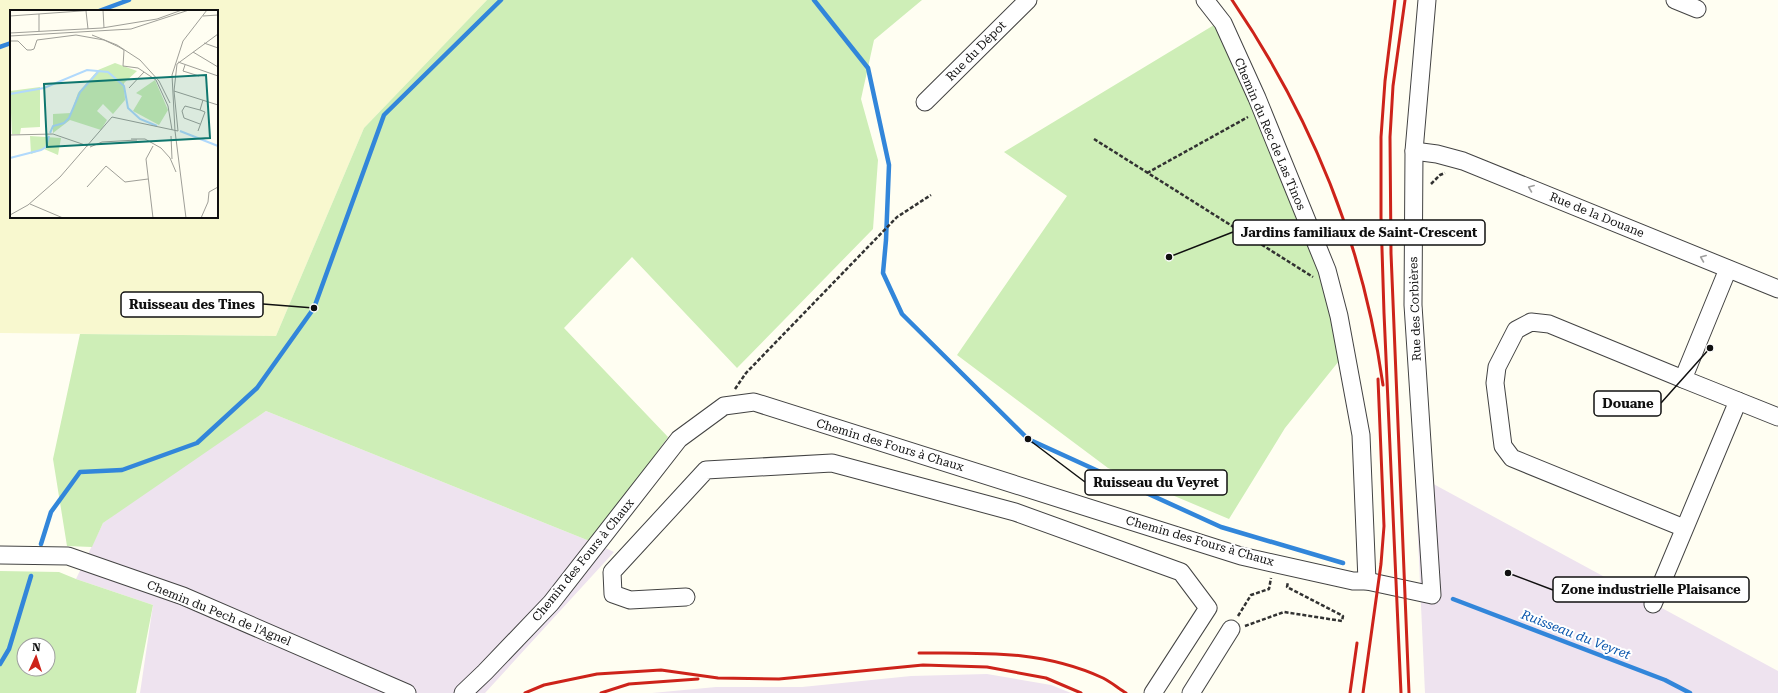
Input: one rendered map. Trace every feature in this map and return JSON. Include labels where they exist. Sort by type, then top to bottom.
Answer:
[{"type":"street","name":"Rue du Dépot","points":[[925,102],[1028,0]]},
{"type":"street","name":"Chemin du Rec de Las Tinos","points":[[1205,0],[1223,23],[1262,109],[1327,270],[1339,316],[1361,435],[1367,581]]},
{"type":"street","name":"Rue des Corbières","points":[[1427,0],[1414,151],[1412,305],[1432,595]]},
{"type":"street","points":[[1676,0],[1697,9]]},
{"type":"street","name":"Rue de la Douane","points":[[1414,151],[1437,154],[1463,161],[1778,289]]},
{"type":"street","points":[[1683,379],[1728,269]]},
{"type":"street","points":[[1684,528],[1512,458],[1503,446],[1495,383],[1498,367],[1516,330],[1531,322],[1548,324],[1778,417]]},
{"type":"street","points":[[1653,604],[1738,401]]},
{"type":"street","name":"Chemin des Fours à Chaux","points":[[463,693],[551,603],[679,439],[724,406],[754,402],[1241,556],[1353,581],[1367,581],[1432,595]]},
{"type":"street","points":[[686,597],[630,600],[613,594],[612,572],[706,470],[832,463],[1015,512],[1181,572],[1208,608],[1153,693]]},
{"type":"street","name":"Chemin du Pech de l'Agnel","points":[[0,555],[68,556],[183,596],[407,693]]},
{"type":"street","points":[[1191,693],[1231,629]]},
{"type":"path","points":[[1147,173],[1262,109]]},
{"type":"path","points":[[1094,139],[1332,289]]},
{"type":"path","points":[[724,406],[746,373],[834,282],[898,217],[931,195]]},
{"type":"path","points":[[1231,629],[1248,625],[1284,612],[1342,621],[1343,616],[1287,587],[1288,580],[1295,582]]},
{"type":"path","points":[[1231,629],[1251,595],[1269,588],[1270,583]]},
{"type":"shaded area","points":[[266,411],[614,552],[485,693],[140,693],[153,605],[76,579],[103,523],[163,479]]},
{"type":"shaded area","points":[[1415,474],[1778,671],[1778,693],[1425,693]]},
{"type":"shaded area","points":[[987,674],[1051,685],[1071,693],[652,693],[716,687],[802,687],[911,676]]},
{"type":"green space","points":[[0,0],[487,0],[364,128],[276,336],[0,333]]},
{"type":"green space","points":[[487,0],[922,0],[874,40],[861,99],[878,160],[873,229],[737,368],[632,257],[564,328],[668,437],[592,542],[266,411],[103,523],[92,547],[67,546],[53,459],[80,334],[276,336],[364,128]]},
{"type":"green space","points":[[1214,25],[1266,133],[1323,283],[1343,356],[1285,428],[1229,519],[1108,468],[957,355],[1067,196],[1004,152]]},
{"type":"green space","points":[[0,571],[59,572],[153,605],[136,693],[0,693]]},
{"type":"waterway","name":"Ruisseau du Veyret","points":[[102,10],[129,0]]},
{"type":"waterway","points":[[41,544],[51,512],[80,472],[122,470],[197,443],[257,388],[314,308],[384,115],[501,0]]},
{"type":"waterway","name":"Ruisseau du Veyret","points":[[814,0],[868,68],[889,165],[883,273],[902,314],[1028,439],[1221,527],[1343,563]]},
{"type":"waterway","name":"Ruisseau du Veyret","points":[[0,47],[10,43]]},
{"type":"waterway","points":[[0,664],[9,649],[31,576]]},
{"type":"waterway","name":"Ruisseau du Veyret","points":[[1453,599],[1665,680],[1690,693]]},
{"type":"railway","points":[[1232,0],[1261,45],[1287,90],[1310,136],[1330,184],[1348,232],[1362,282],[1374,333],[1383,385]]},
{"type":"railway","points":[[1395,0],[1385,81],[1381,137],[1381,217],[1401,693]]},
{"type":"railway","points":[[1405,0],[1393,86],[1390,137],[1391,253],[1409,693]]},
{"type":"railway","points":[[1363,693],[1381,564],[1384,526],[1378,379]]},
{"type":"railway","points":[[1350,693],[1357,643]]},
{"type":"railway","points":[[919,653],[1012,655],[1058,662],[1103,678],[1126,693]]},
{"type":"railway","points":[[525,693],[544,685],[597,674],[661,670],[718,678],[779,679],[923,665],[987,667],[1046,678],[1081,693]]},
{"type":"railway","points":[[601,693],[629,684],[698,679]]},
{"type":"place","name":"Jardins familiaux de Saint-Crescent","points":[[1169,257]]},
{"type":"place","name":"Ruisseau des Tines","points":[[314,308]]},
{"type":"place","name":"Douane","points":[[1710,348]]},
{"type":"place","name":"Ruisseau du Veyret","points":[[1028,439]]},
{"type":"place","name":"Zone industrielle Plaisance","points":[[1508,573]]}]
